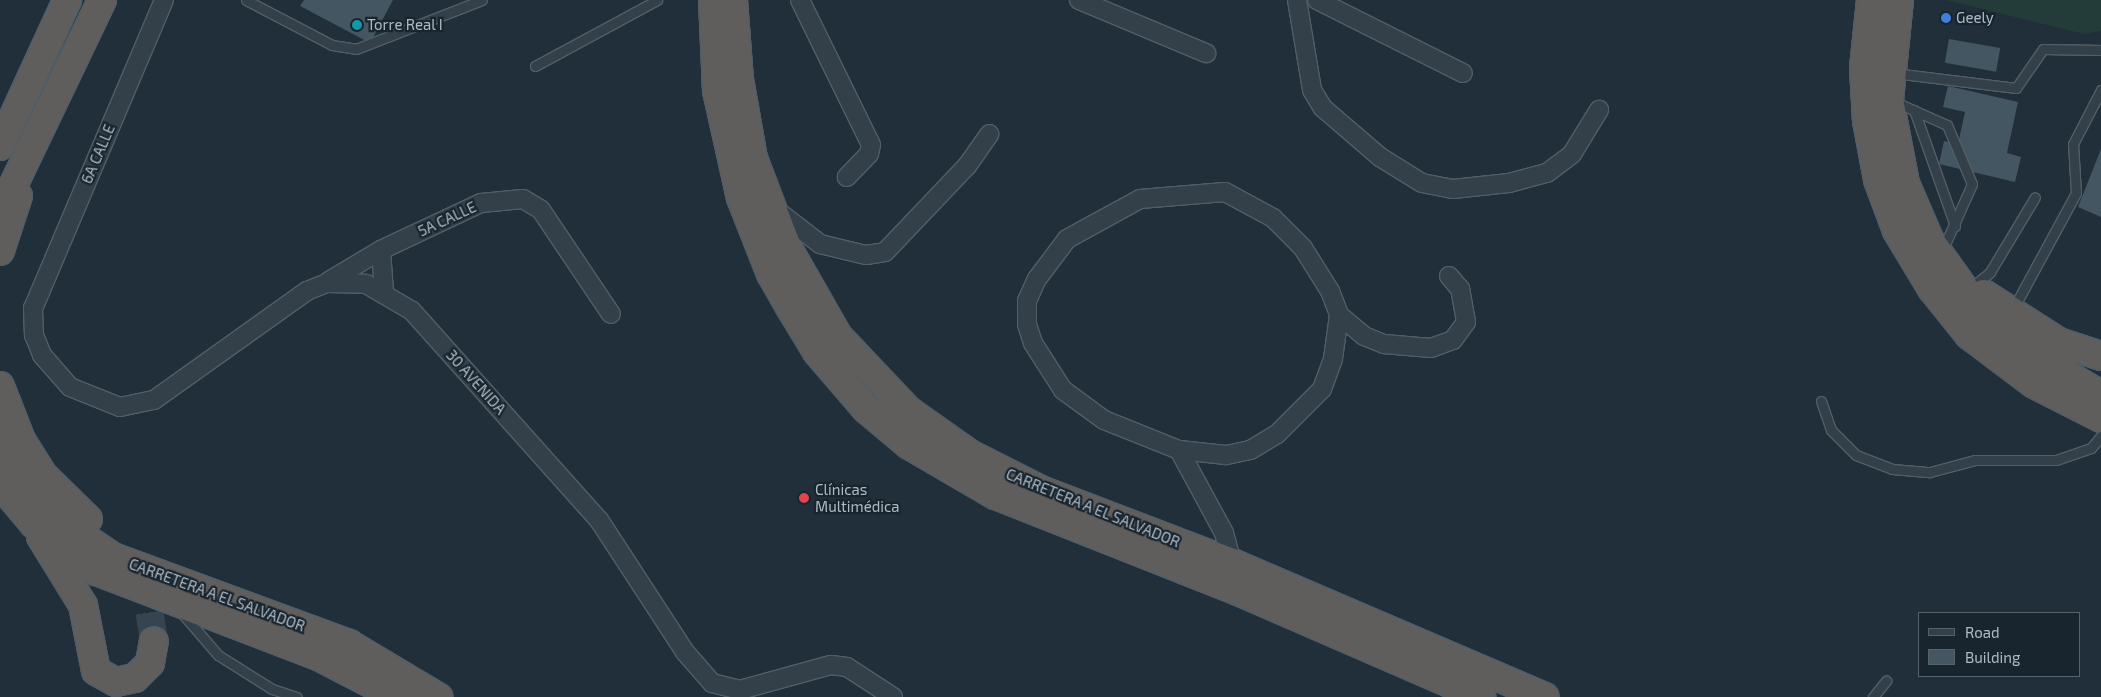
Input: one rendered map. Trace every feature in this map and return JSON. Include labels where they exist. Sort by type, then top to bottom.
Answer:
[{"type":"highway","points":[[0,146],[67,0]]},
{"type":"highway","points":[[0,213],[102,0]]},
{"type":"highway","name":"CARRETERA A EL SALVADOR","points":[[713,0],[717,91],[741,198],[771,274],[790,309],[817,352],[866,409],[909,445],[995,495],[1240,592],[1481,697]]},
{"type":"highway","name":"CARRETERA A EL SALVADOR","points":[[733,0],[746,120],[772,207],[796,240],[838,336],[884,389],[944,438],[1040,490],[1232,563],[1545,697]]},
{"type":"highway","points":[[1870,0],[1864,68],[1867,121],[1878,180],[1897,232],[1963,330],[2034,384],[2101,418]]},
{"type":"highway","points":[[1899,0],[1889,73],[1889,100],[1905,184],[1941,259],[1980,310],[2031,356],[2101,395]]},
{"type":"highway","points":[[0,251],[40,130]]},
{"type":"highway","points":[[1941,259],[2010,313],[2059,342],[2101,356]]},
{"type":"highway","points":[[2031,356],[2101,375]]},
{"type":"highway","points":[[0,386],[21,440],[43,475],[115,543]]},
{"type":"highway","name":"CARRETERA A EL SALVADOR","points":[[0,442],[37,497],[66,525],[113,557],[349,644],[438,697]]},
{"type":"highway","name":"CARRETERA A EL SALVADOR","points":[[0,484],[34,524],[96,571],[177,605],[318,656],[397,697]]},
{"type":"highway","points":[[34,524],[83,605],[96,671],[116,682],[135,678],[150,663],[154,641]]},
{"type":"street","name":"6A CALLE","points":[[33,308],[164,0]]},
{"type":"street","points":[[800,0],[871,145],[869,154],[847,177]]},
{"type":"street","points":[[1079,0],[1206,52]]},
{"type":"street","points":[[1297,0],[1312,90],[1323,108],[1380,157],[1422,183],[1453,189],[1509,183],[1547,173],[1572,154],[1599,110]]},
{"type":"street","points":[[1317,0],[1463,73]]},
{"type":"street","points":[[796,240],[866,255],[885,252],[967,166],[989,134]]},
{"type":"street","points":[[1224,192],[1273,218],[1303,248],[1330,291],[1339,315],[1333,359],[1325,382],[1301,415],[1250,450],[1226,455],[1179,450],[1130,433],[1063,390],[1033,343],[1027,301],[1037,279],[1067,239],[1140,199],[1224,192]]},
{"type":"street","name":"5A CALLE","points":[[327,283],[381,250],[482,203],[523,199],[541,210],[611,314]]},
{"type":"street","points":[[381,250],[384,292]]},
{"type":"street","points":[[1339,315],[1364,336],[1384,344],[1430,348],[1453,340],[1466,322],[1460,289],[1449,276]]},
{"type":"street","name":"30 AVENIDA","points":[[33,308],[34,334],[55,373],[70,388],[99,402],[131,407],[168,393],[307,291],[327,283],[366,284],[384,292],[412,312],[599,520],[685,652],[712,683],[740,690],[831,665],[847,667],[886,696]]},
{"type":"street","points":[[1179,450],[1224,532],[1232,563]]},
{"type":"lane","points":[[246,0],[332,45],[356,49],[482,0]]},
{"type":"lane","points":[[534,66],[657,0]]},
{"type":"lane","points":[[1889,73],[2016,88],[2043,49],[2101,50]]},
{"type":"lane","points":[[2010,313],[2076,193],[2073,144],[2101,90]]},
{"type":"lane","points":[[1889,100],[1947,125],[1972,184],[1941,259]]},
{"type":"lane","points":[[1914,110],[1955,226]]},
{"type":"lane","points":[[1974,286],[1990,272],[2035,197]]},
{"type":"lane","points":[[1821,402],[1831,430],[1856,454],[1892,469],[1930,472],[1974,460],[2056,460],[2090,448],[2101,436]]},
{"type":"lane","points":[[177,605],[218,655],[265,685],[297,697]]},
{"type":"lane","points":[[1873,697],[1886,681]]},
{"type":"green space","points":[[1946,0],[2101,0],[2101,31],[2084,34]]},
{"type":"building","name":"Torre Real I","points":[[304,0],[393,0],[370,43],[300,6]]},
{"type":"building","points":[[1949,39],[2000,48],[1996,72],[1945,63]]},
{"type":"building","points":[[1948,86],[2018,102],[2007,153],[2021,157],[2015,182],[1939,164],[1944,141],[1958,144],[1965,112],[1943,107]]},
{"type":"building","points":[[2101,149],[2101,217],[2078,207]]},
{"type":"tunnel","points":[[143,571],[154,641]]},
{"type":"place","name":"Geely","points":[[1946,18]]},
{"type":"place","name":"Torre Real I","points":[[357,25]]},
{"type":"place","name":"Clínicas Multimédica","points":[[804,498]]}]
